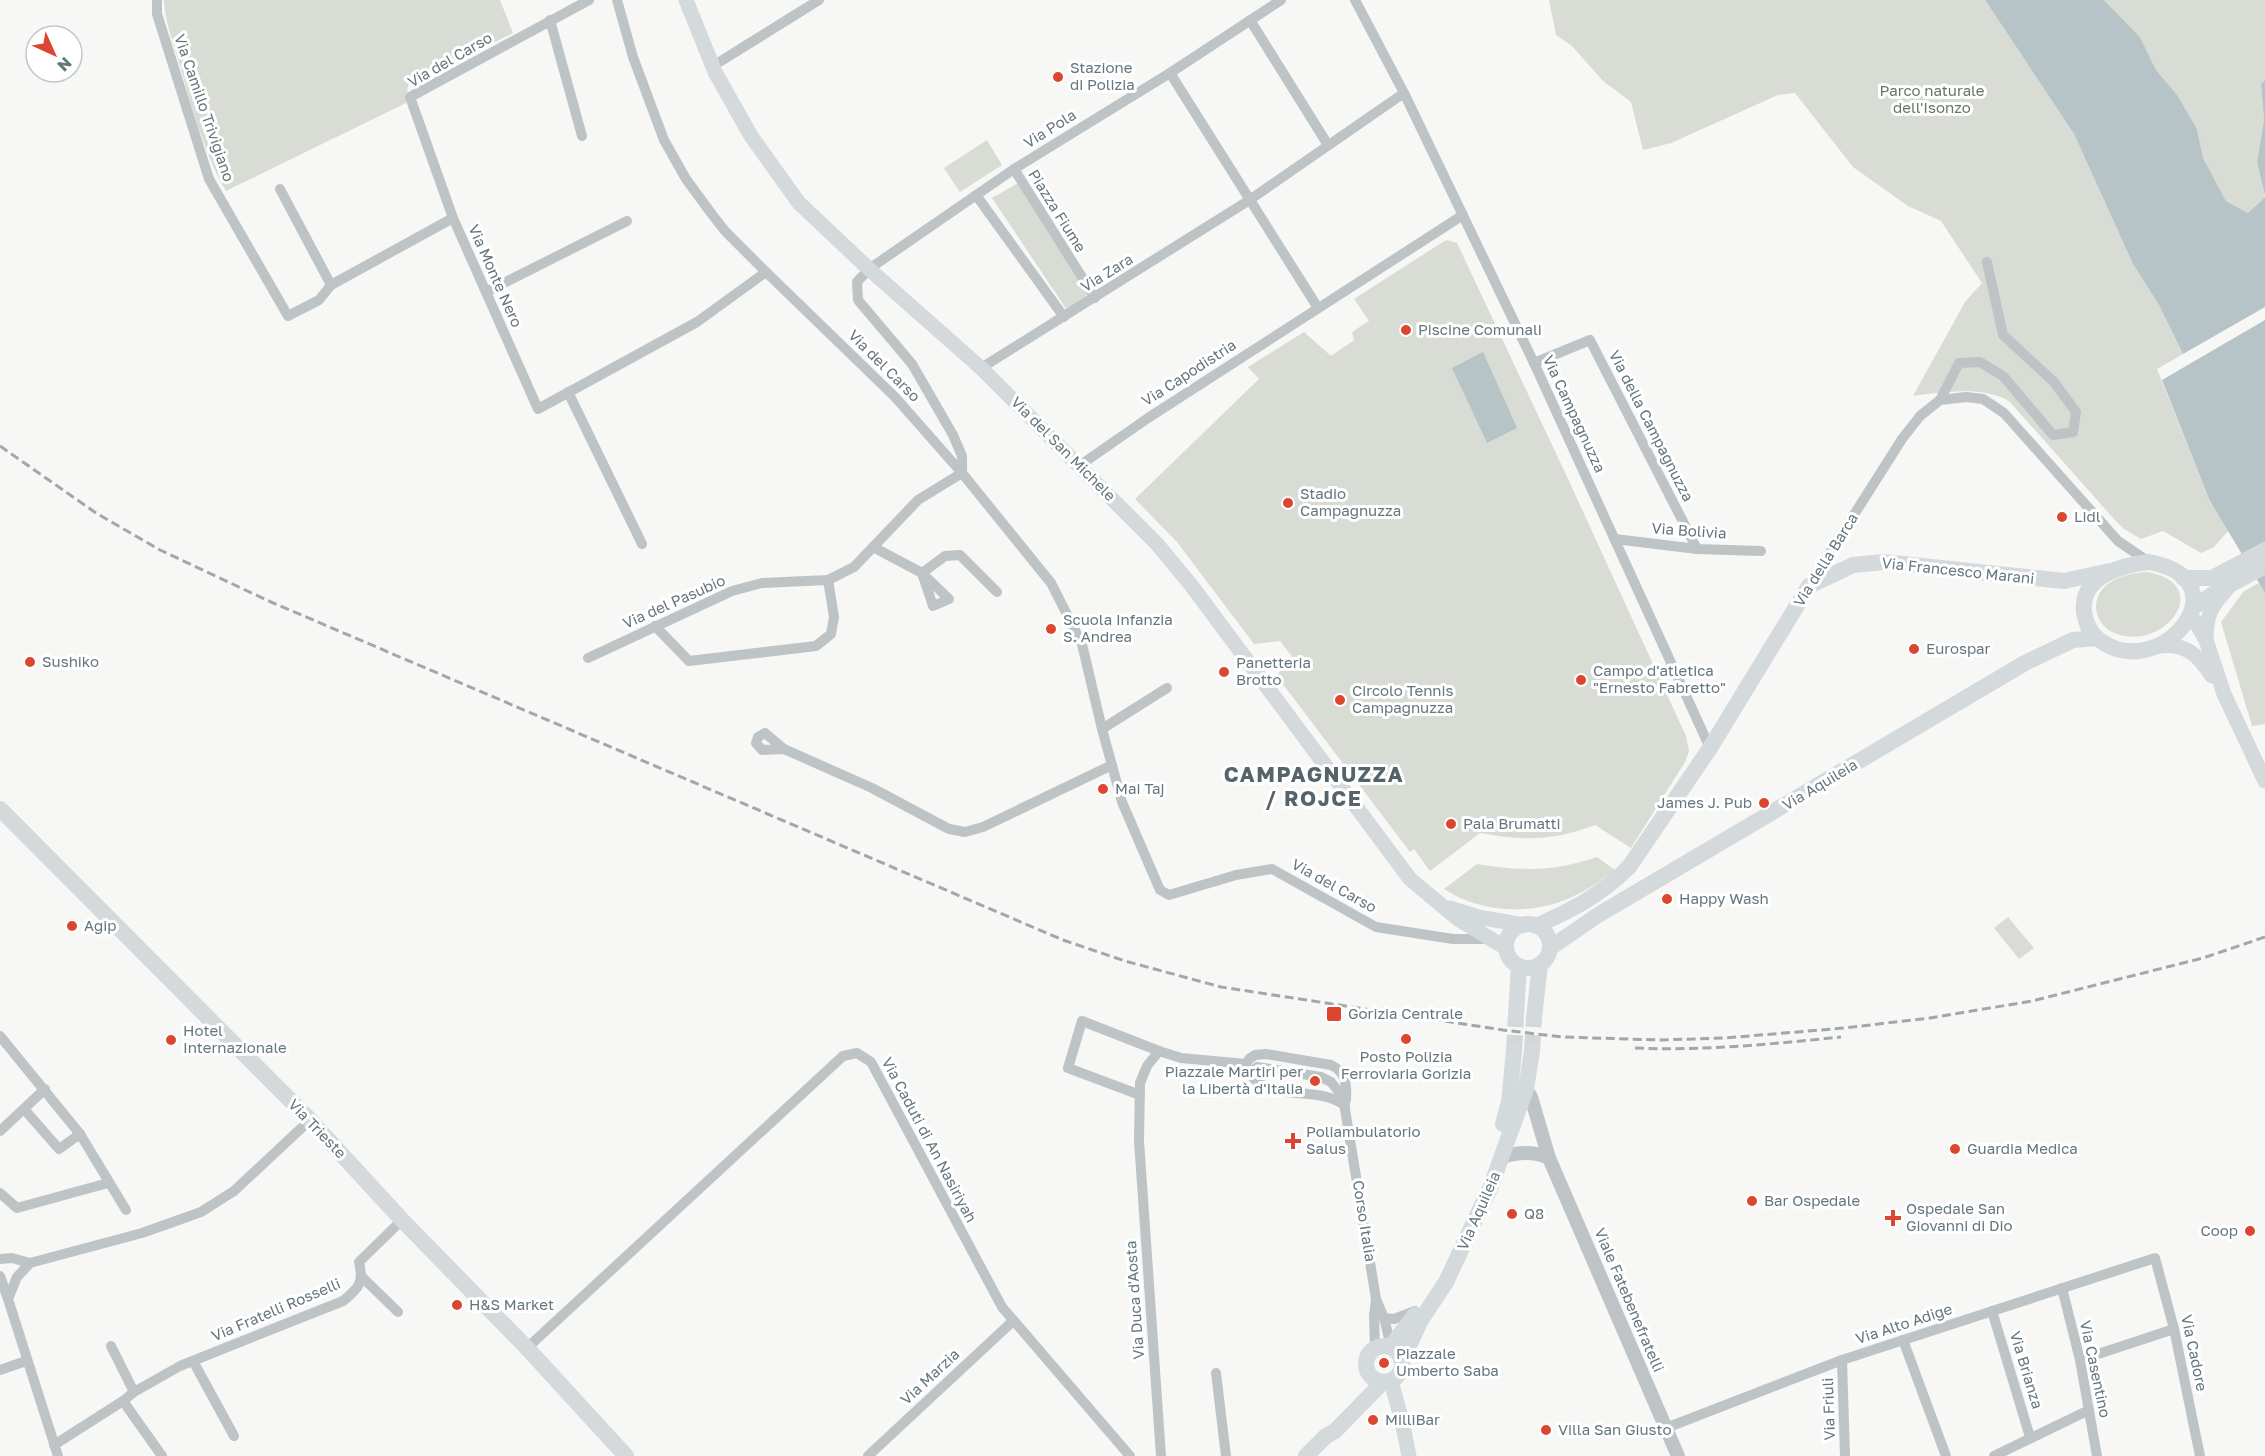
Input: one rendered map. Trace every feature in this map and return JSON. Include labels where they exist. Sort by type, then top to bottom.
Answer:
[{"type":"main road","name":"Via del San Michele","points":[[686,0],[713,66],[751,136],[799,203],[868,269],[981,368],[1157,544],[1185,577],[1410,879],[1441,905],[1489,939],[1506,948]]},
{"type":"main road","points":[[2159,646],[2175,635],[2184,626],[2192,611],[2226,580],[2265,550]]},
{"type":"main road","name":"Via Francesco Marani","points":[[1809,586],[1853,565],[1884,562],[2064,581],[2110,571]]},
{"type":"main road","points":[[2224,694],[2200,659],[2180,646],[2159,646],[2126,651],[2109,646],[2097,638],[2086,624],[2083,605],[2088,591],[2098,578],[2121,566],[2149,562],[2161,564],[2183,578],[2193,594],[2192,611],[2206,640],[2224,694],[2265,781]]},
{"type":"main road","points":[[2183,578],[2226,580],[2265,566]]},
{"type":"main road","points":[[2206,640],[2207,622],[2212,605],[2226,580]]},
{"type":"main road","name":"Via della Barca","points":[[1530,925],[1588,902],[1629,867],[1710,748],[1809,586]]},
{"type":"main road","name":"Via Aquileia","points":[[1550,948],[1598,915],[2035,657],[2073,640],[2097,638]]},
{"type":"main road","name":"Via Trieste","points":[[0,809],[310,1120],[402,1220],[527,1348],[626,1456]]},
{"type":"main road","name":"Via del San Michele","points":[[1441,905],[1478,917],[1530,925]]},
{"type":"main road","points":[[1530,925],[1547,934],[1550,948],[1549,954],[1540,964],[1531,968],[1520,966],[1511,960],[1506,948],[1510,934],[1530,925]]},
{"type":"main road","points":[[1534,1018],[1540,964]]},
{"type":"main road","points":[[1516,1015],[1520,966]]},
{"type":"main road","name":"Via Aquileia","points":[[1420,1308],[1453,1254],[1492,1162],[1509,1102],[1514,1051]]},
{"type":"main road","name":"Via Aquileia","points":[[1402,1361],[1421,1320],[1460,1254],[1502,1157],[1526,1089],[1532,1051]]},
{"type":"main road","points":[[1409,1456],[1402,1421],[1382,1380],[1366,1369],[1366,1361],[1369,1353],[1383,1347],[1420,1308]]},
{"type":"main road","points":[[1306,1456],[1326,1436],[1330,1426],[1365,1388],[1400,1372],[1402,1361],[1400,1354],[1383,1347]]},
{"type":"street","name":"Via Camillo Trivigiano","points":[[157,0],[157,14],[209,179],[288,316]]},
{"type":"street","name":"Via del Carso","points":[[453,218],[410,97],[589,0]]},
{"type":"street","name":"Via del Carso","points":[[617,0],[633,57],[664,140],[686,179],[725,231],[895,397],[962,473],[1051,583],[1082,644],[1122,802],[1163,893],[1170,895],[1236,875],[1272,869],[1376,927],[1453,939],[1489,939]]},
{"type":"street","points":[[713,66],[819,0]]},
{"type":"street","name":"Via Pola","points":[[868,269],[1014,169],[1170,73],[1281,0]]},
{"type":"street","name":"Via Campagnuzza","points":[[1355,0],[1404,93],[1534,363],[1710,748]]},
{"type":"street","points":[[550,20],[582,136]]},
{"type":"street","points":[[1250,20],[1328,145]]},
{"type":"street","points":[[1170,73],[1248,201],[1318,308]]},
{"type":"street","name":"Via Zara","points":[[981,368],[1248,201],[1404,93]]},
{"type":"street","name":"Piazza Fiume","points":[[1014,169],[1095,298]]},
{"type":"street","points":[[280,189],[331,285]]},
{"type":"street","points":[[976,195],[1064,317]]},
{"type":"street","name":"Via Capodistria","points":[[1079,466],[1148,417],[1463,215]]},
{"type":"street","name":"Via Monte Nero","points":[[288,316],[319,300],[331,285],[453,218],[538,409],[698,322],[766,272]]},
{"type":"street","points":[[486,292],[627,221]]},
{"type":"street","points":[[1940,400],[1959,363],[1980,362],[2003,376],[2053,435],[2073,432],[2076,411],[2054,381],[2003,335],[1987,262]]},
{"type":"street","points":[[868,269],[857,282],[858,300],[912,364],[953,435],[962,456],[962,473]]},
{"type":"street","name":"Via della Campagnuzza","points":[[1534,363],[1590,340],[1697,549]]},
{"type":"street","points":[[568,392],[642,544]]},
{"type":"street","points":[[1940,400],[1966,397],[1983,399],[2004,413],[2118,541],[2149,562]]},
{"type":"street","name":"Via della Barca","points":[[1809,586],[1902,439],[1920,416],[1940,400]]},
{"type":"street","name":"Via del Pasubio","points":[[588,658],[655,626],[742,589],[762,583],[828,580],[854,567],[918,500],[962,473]]},
{"type":"street","name":"Via Bolivia","points":[[1615,539],[1697,549],[1761,551]]},
{"type":"street","points":[[873,548],[922,573],[945,556],[960,555],[997,592]]},
{"type":"street","points":[[655,626],[689,661],[816,646],[831,634],[834,617],[828,580]]},
{"type":"street","points":[[1101,726],[1167,688]]},
{"type":"street","points":[[784,749],[872,788],[949,830],[965,832],[983,827],[1112,765]]},
{"type":"street","points":[[1140,1095],[1068,1068],[1082,1021],[1182,1058],[1248,1069],[1257,1067],[1321,1077],[1335,1085],[1343,1097],[1345,1106]]},
{"type":"street","points":[[0,1036],[80,1134],[126,1210]]},
{"type":"street","name":"Via Duca d'Aosta","points":[[1159,1051],[1147,1066],[1140,1083],[1139,1142],[1161,1456]]},
{"type":"street","name":"Via Caduti di An Nasiriyah","points":[[527,1348],[843,1056],[857,1053],[871,1062],[992,1293],[1012,1321],[1130,1456]]},
{"type":"street","points":[[1248,1069],[1268,1089],[1328,1098],[1345,1106]]},
{"type":"street","points":[[0,1131],[45,1089]]},
{"type":"street","name":"Viale Fatebenefratelli","points":[[1526,1089],[1531,1097],[1549,1158],[1678,1456]]},
{"type":"street","name":"Corso Italia","points":[[1345,1106],[1376,1299],[1384,1318],[1383,1347]]},
{"type":"street","points":[[24,1109],[59,1149],[80,1134]]},
{"type":"street","points":[[0,1259],[12,1258],[30,1263],[142,1233],[201,1212],[234,1191],[310,1120]]},
{"type":"street","points":[[1502,1157],[1515,1153],[1532,1153],[1549,1158]]},
{"type":"street","points":[[0,1193],[16,1208],[108,1183]]},
{"type":"street","name":"Via Fratelli Rosselli","points":[[56,1451],[134,1392],[193,1361],[343,1301],[355,1291],[362,1277],[359,1262],[402,1220]]},
{"type":"street","name":"Via Alto Adige","points":[[1666,1428],[1842,1360],[2154,1258]]},
{"type":"street","name":"Via Cadore","points":[[2154,1258],[2174,1329],[2200,1456]]},
{"type":"street","points":[[8,1299],[17,1277],[30,1263]]},
{"type":"street","points":[[0,1276],[56,1451]]},
{"type":"street","points":[[362,1277],[398,1312]]},
{"type":"street","name":"Via Casentino","points":[[2062,1288],[2080,1360],[2097,1456]]},
{"type":"street","name":"Corso Italia","points":[[1376,1299],[1374,1316],[1383,1347]]},
{"type":"street","points":[[1384,1318],[1394,1319],[1406,1316],[1420,1308]]},
{"type":"street","name":"Via Brianza","points":[[1992,1311],[2030,1437]]},
{"type":"street","name":"Via Marzia","points":[[868,1456],[1012,1321]]},
{"type":"street","points":[[2080,1360],[2174,1329]]},
{"type":"street","points":[[1903,1340],[1946,1456]]},
{"type":"street","points":[[111,1346],[134,1392]]},
{"type":"street","name":"Via Friuli","points":[[1842,1360],[1845,1456]]},
{"type":"street","points":[[0,1370],[26,1361]]},
{"type":"street","points":[[193,1361],[234,1436]]},
{"type":"street","points":[[1216,1373],[1227,1456]]},
{"type":"street","points":[[123,1401],[162,1456]]},
{"type":"street","points":[[1994,1456],[2089,1410]]},
{"type":"green space","points":[[164,0],[500,0],[513,33],[408,85],[406,103],[226,191],[198,127],[169,30]]},
{"type":"green space","name":"Parco naturale dell'Isonzo","points":[[1549,0],[1985,0],[2074,134],[2133,264],[2159,305],[2183,354],[2157,369],[2209,499],[2229,530],[2214,547],[2201,553],[2163,531],[2141,539],[2124,529],[2114,519],[2009,401],[1987,393],[1975,392],[1913,396],[1965,302],[1982,283],[1941,221],[1908,206],[1853,167],[1795,93],[1778,95],[1671,143],[1643,150],[1631,102],[1603,81],[1572,46],[1556,35]]},
{"type":"green space","points":[[2104,0],[2265,0],[2265,80],[2261,84],[2264,120],[2257,162],[2265,197],[2248,213],[2226,201],[2203,158],[2197,129],[2178,96],[2156,70],[2140,37]]},
{"type":"green space","points":[[987,140],[1002,165],[960,192],[944,168]]},
{"type":"green space","points":[[1018,183],[1088,297],[1067,310],[992,198]]},
{"type":"green space","points":[[1446,240],[1457,243],[1686,736],[1689,751],[1685,762],[1631,848],[1595,825],[1565,834],[1538,838],[1480,833],[1430,871],[1414,849],[1410,852],[1276,675],[1294,659],[1280,641],[1254,644],[1177,542],[1135,499],[1259,379],[1248,367],[1304,332],[1331,356],[1354,340],[1352,332],[1369,321],[1354,299]]},
{"type":"green space","points":[[2148,572],[2168,579],[2178,590],[2180,602],[2176,614],[2166,625],[2152,633],[2135,637],[2109,630],[2103,625],[2096,611],[2098,596],[2102,589],[2118,578]]},
{"type":"green space","points":[[2259,583],[2265,593],[2265,724],[2252,726],[2221,622],[2244,591]]},
{"type":"green space","points":[[1597,857],[1615,870],[1581,893],[1543,906],[1526,909],[1492,907],[1459,897],[1444,889],[1477,864],[1537,869]]},
{"type":"green space","points":[[2008,917],[2034,948],[2019,959],[1994,928]]},
{"type":"shaded area","points":[[1985,0],[2104,0],[2140,37],[2156,70],[2178,96],[2197,129],[2203,158],[2226,201],[2248,213],[2265,197],[2265,307],[2183,354],[2159,305],[2133,264],[2074,134]]},
{"type":"shaded area","points":[[2265,80],[2265,196],[2257,162],[2264,120],[2261,84]]},
{"type":"shaded area","points":[[2265,320],[2265,593],[2209,499],[2162,380]]},
{"type":"shaded area","points":[[1483,352],[1517,428],[1487,443],[1452,368]]},
{"type":"tunnel","points":[[1514,1051],[1516,1015]]},
{"type":"tunnel","points":[[1532,1051],[1534,1018]]},
{"type":"railway","points":[[0,446],[96,513],[160,550],[271,602],[1063,940],[1125,961],[1221,987],[1562,1037],[1661,1040],[1725,1038],[1930,1018],[2032,1001],[2203,958],[2265,937]]},
{"type":"railway","points":[[1635,1048],[1713,1048],[1841,1037]]},
{"type":"place","name":"Stazione di Polizia","points":[[1058,77]]},
{"type":"place","name":"Piscine Comunali","points":[[1406,330]]},
{"type":"place","name":"Stadio Campagnuzza","points":[[1288,503]]},
{"type":"place","name":"Lidl","points":[[2062,517]]},
{"type":"place","name":"Scuola Infanzia S. Andrea","points":[[1051,629]]},
{"type":"place","name":"Eurospar","points":[[1914,649]]},
{"type":"place","name":"Sushiko","points":[[30,662]]},
{"type":"place","name":"Panetteria Brotto","points":[[1224,672]]},
{"type":"place","name":"Campo d'atletica \"Ernesto Fabretto\"","points":[[1581,680]]},
{"type":"place","name":"Circolo Tennis Campagnuzza","points":[[1340,700]]},
{"type":"place","name":"Mai Taj","points":[[1103,789]]},
{"type":"place","name":"James J. Pub","points":[[1764,803]]},
{"type":"place","name":"Pala Brumatti","points":[[1451,824]]},
{"type":"place","name":"Happy Wash","points":[[1667,899]]},
{"type":"place","name":"Agip","points":[[72,926]]},
{"type":"place","name":"Gorizia Centrale","points":[[1334,1014]]},
{"type":"place","name":"Posto Polizia Ferroviaria Gorizia","points":[[1406,1039]]},
{"type":"place","name":"Hotel Internazionale","points":[[171,1040]]},
{"type":"place","name":"Piazzale Martiri per la Libertà d'Italia","points":[[1315,1081]]},
{"type":"place","name":"Poliambulatorio Salus","points":[[1293,1141]]},
{"type":"place","name":"Guardia Medica","points":[[1955,1149]]},
{"type":"place","name":"Bar Ospedale","points":[[1752,1201]]},
{"type":"place","name":"Q8","points":[[1512,1214]]},
{"type":"place","name":"Ospedale San Giovanni di Dio","points":[[1893,1218]]},
{"type":"place","name":"Coop","points":[[2250,1231]]},
{"type":"place","name":"H&S Market","points":[[457,1305]]},
{"type":"place","name":"Piazzale Umberto Saba","points":[[1384,1363]]},
{"type":"place","name":"MilliBar","points":[[1373,1420]]},
{"type":"place","name":"Villa San Giusto","points":[[1546,1430]]},
{"type":"district","name":"CAMPAGNUZZA / ROJCE","points":[[1314,787]]}]
